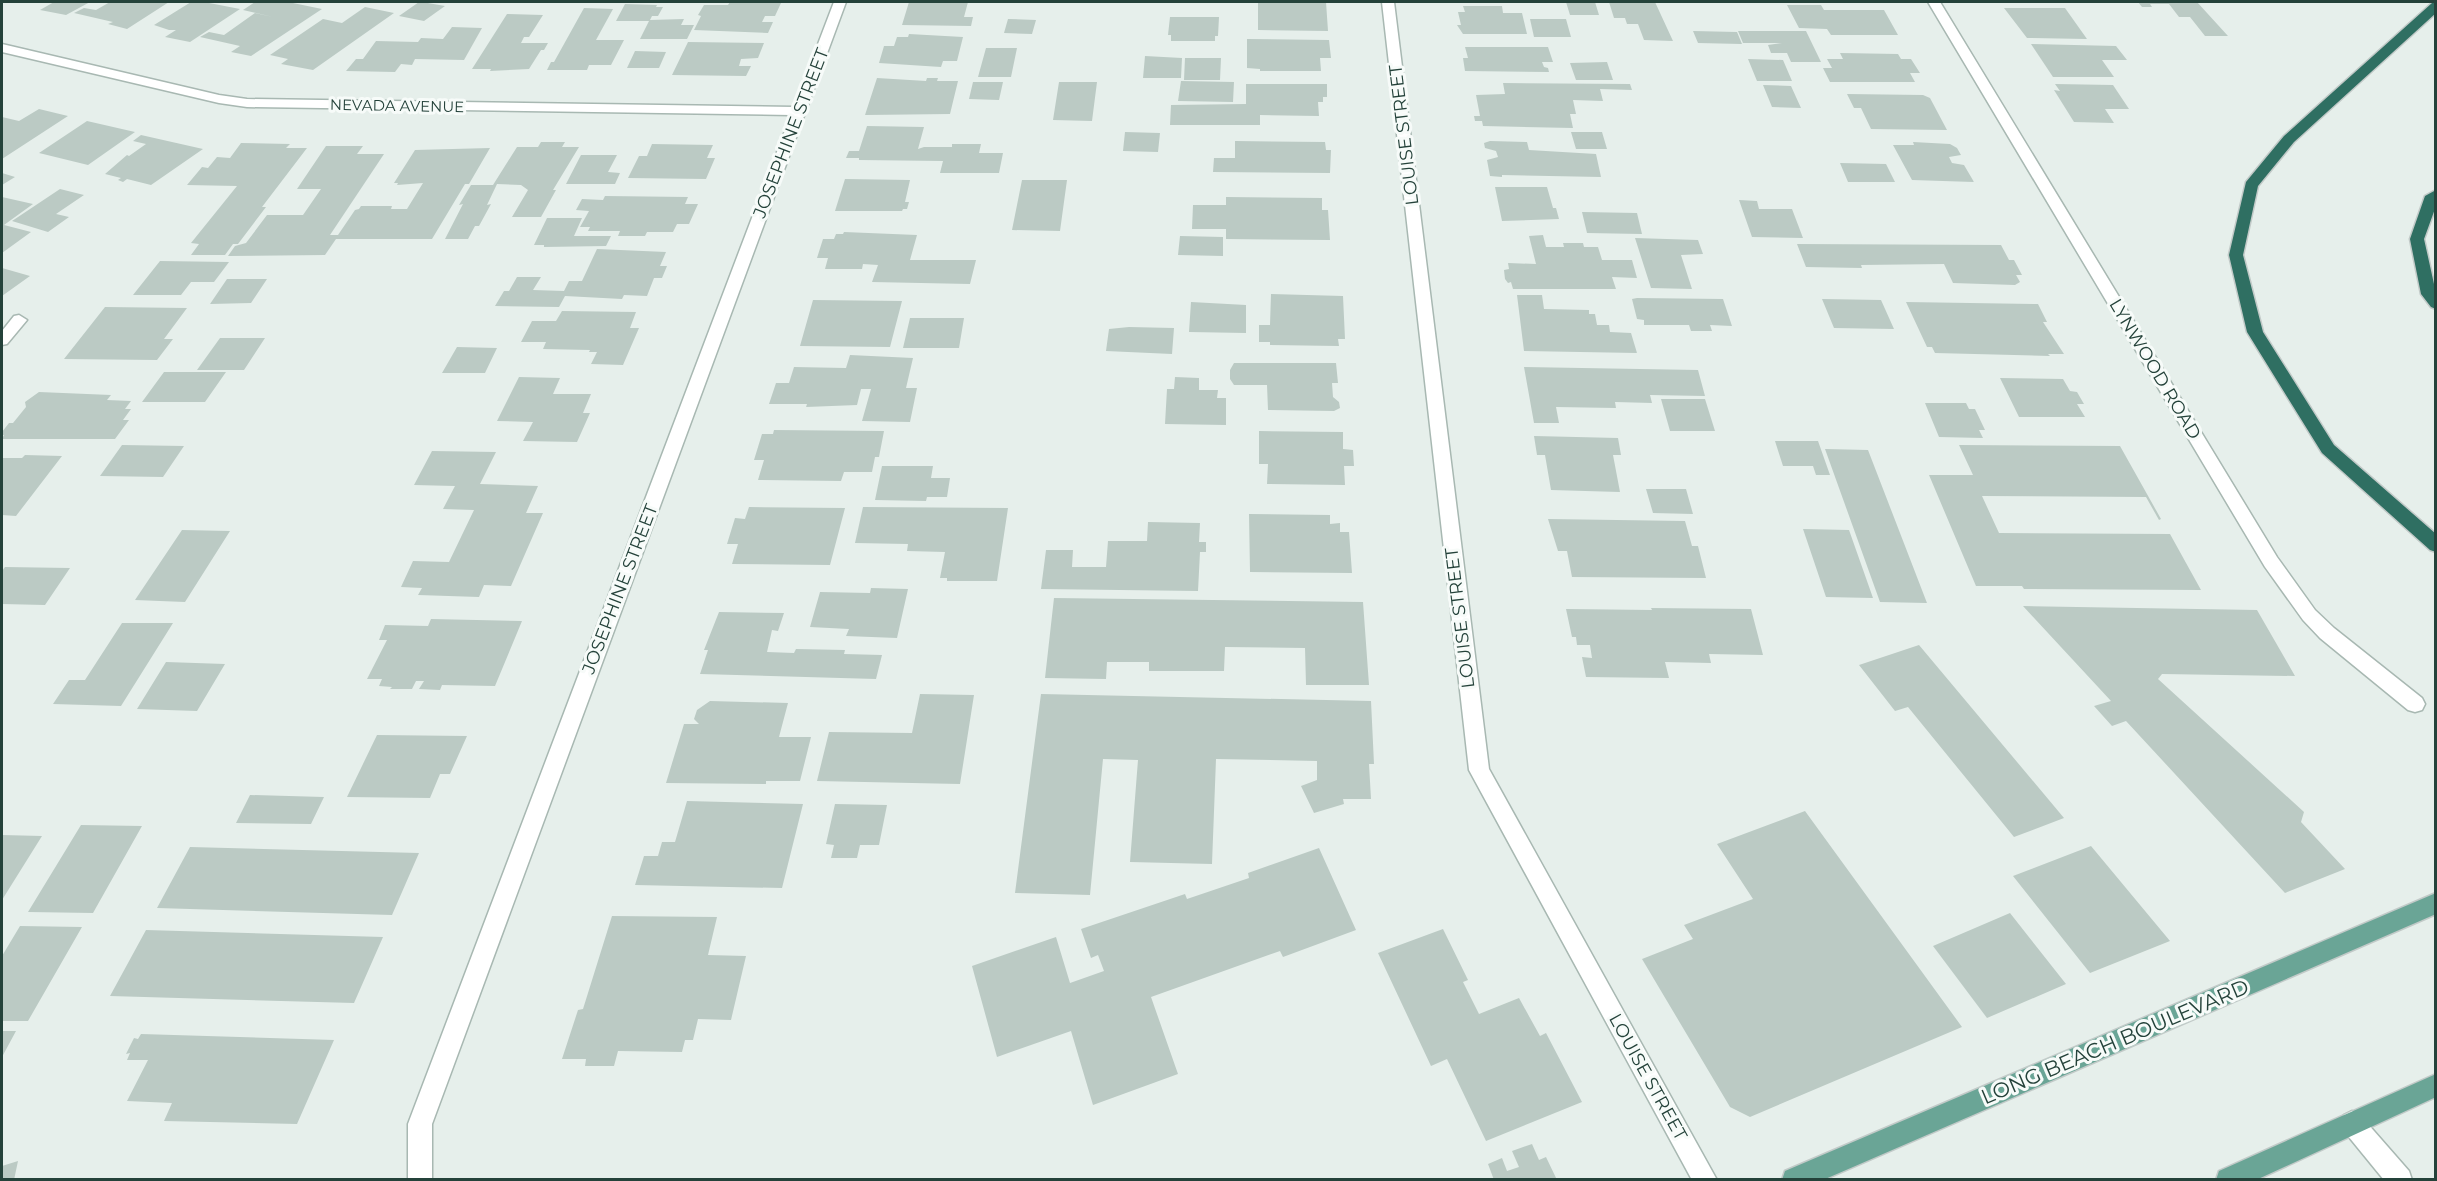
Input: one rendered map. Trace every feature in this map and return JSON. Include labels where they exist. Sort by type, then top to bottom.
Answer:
[{"type":"highway","points":[[2436,6],[2289,139],[2251,185],[2236,255],[2255,332],[2328,449],[2436,545]]},
{"type":"highway","points":[[2436,194],[2432,196],[2417,239],[2428,294],[2436,304]]},
{"type":"main road","name":"LONG BEACH BOULEVARD","points":[[1794,1179],[2436,903]]},
{"type":"main road","points":[[2228,1179],[2436,1085]]},
{"type":"street","name":"JOSEPHINE STREET","points":[[420,1179],[420,1124],[840,2]]},
{"type":"street","name":"LOUISE STREET","points":[[1388,2],[1479,770],[1705,1179]]},
{"type":"street","name":"LYNWOOD ROAD","points":[[1934,2],[2271,562],[2310,615],[2327,633],[2415,704]]},
{"type":"street","name":"NEVADA AVENUE","points":[[2,48],[219,99],[254,104],[799,111]]},
{"type":"street","points":[[2,340],[19,320]]},
{"type":"street","points":[[2352,1123],[2400,1179]]},
{"type":"building","points":[[54,2],[90,2],[66,15],[40,10]]},
{"type":"building","points":[[110,2],[169,2],[127,29],[108,24],[113,22],[74,13],[84,8],[96,10]]},
{"type":"building","points":[[191,2],[204,2],[240,9],[190,42],[165,37],[176,30],[154,25]]},
{"type":"building","points":[[255,2],[288,2],[322,9],[251,56],[231,52],[240,46],[200,37],[209,32],[224,35],[255,13],[273,17],[243,10]]},
{"type":"building","points":[[419,2],[445,6],[424,21],[399,16]]},
{"type":"building","points":[[730,2],[781,3],[775,16],[765,16],[762,22],[773,22],[768,33],[694,30],[701,16],[698,15],[704,5],[728,5]]},
{"type":"building","points":[[909,2],[968,2],[964,17],[973,17],[971,26],[902,25]]},
{"type":"building","points":[[1258,2],[1326,2],[1328,31],[1258,30]]},
{"type":"building","points":[[1566,2],[1595,2],[1599,15],[1570,15]]},
{"type":"building","points":[[1609,2],[1655,2],[1673,41],[1644,40],[1638,24],[1627,24],[1625,18],[1614,18]]},
{"type":"building","points":[[2138,2],[2197,2],[2228,36],[2205,36],[2190,17],[2179,17],[2169,4],[2150,4],[2152,7],[2142,7]]},
{"type":"building","points":[[625,4],[657,5],[656,7],[663,7],[658,16],[652,16],[650,20],[684,19],[681,25],[694,25],[687,39],[640,39],[649,21],[616,21]]},
{"type":"building","points":[[1787,5],[1821,5],[1824,10],[1884,10],[1898,35],[1831,35],[1827,29],[1799,28]]},
{"type":"building","points":[[1463,6],[1502,6],[1503,13],[1522,13],[1527,34],[1463,34],[1457,25],[1461,25],[1458,12],[1465,12]]},
{"type":"building","points":[[365,7],[394,13],[313,70],[281,64],[288,59],[270,55],[323,19],[342,23]]},
{"type":"building","points":[[584,8],[613,9],[596,40],[624,40],[611,65],[589,65],[587,70],[547,70],[551,62],[554,62]]},
{"type":"building","points":[[2004,8],[2065,8],[2087,39],[2027,38]]},
{"type":"building","points":[[507,14],[543,15],[529,37],[524,37],[521,43],[548,43],[544,50],[541,50],[529,69],[490,71],[491,69],[472,69]]},
{"type":"building","points":[[1170,17],[1219,17],[1218,36],[1215,36],[1215,41],[1171,41],[1171,35],[1168,35]]},
{"type":"building","points":[[1008,19],[1036,20],[1032,34],[1004,33]]},
{"type":"building","points":[[1530,19],[1566,19],[1571,37],[1534,37]]},
{"type":"building","points":[[452,27],[482,28],[464,60],[415,59],[412,65],[401,64],[395,72],[346,71],[356,59],[363,59],[376,41],[418,42],[421,38],[443,39]]},
{"type":"building","points":[[1693,31],[1737,32],[1742,44],[1698,43]]},
{"type":"building","points":[[1738,31],[1806,31],[1821,62],[1791,62],[1787,53],[1771,53],[1768,45],[1782,43],[1743,43]]},
{"type":"building","points":[[909,34],[963,37],[957,61],[943,61],[941,67],[879,63],[884,46],[894,46],[897,37],[908,37]]},
{"type":"building","points":[[1247,39],[1329,40],[1331,58],[1320,58],[1321,71],[1260,71],[1260,69],[1247,68]]},
{"type":"building","points":[[688,42],[764,43],[758,58],[741,59],[739,66],[751,66],[746,76],[672,75]]},
{"type":"building","points":[[2031,44],[2116,46],[2127,60],[2102,60],[2114,77],[2053,77]]},
{"type":"building","points":[[1465,47],[1548,47],[1553,62],[1542,62],[1549,72],[1465,71],[1463,58],[1468,58]]},
{"type":"building","points":[[986,48],[1017,48],[1011,77],[978,77]]},
{"type":"building","points":[[635,51],[666,52],[659,68],[627,68]]},
{"type":"building","points":[[1840,53],[1898,54],[1901,59],[1911,59],[1920,73],[1910,73],[1915,82],[1830,82],[1823,68],[1832,68],[1827,59],[1843,59]]},
{"type":"building","points":[[1145,56],[1182,58],[1181,78],[1143,78]]},
{"type":"building","points":[[1185,58],[1221,58],[1220,80],[1184,80]]},
{"type":"building","points":[[1748,59],[1783,60],[1792,81],[1757,81]]},
{"type":"building","points":[[1607,62],[1613,80],[1576,80],[1570,63]]},
{"type":"building","points":[[877,78],[926,81],[927,78],[938,78],[937,81],[958,81],[950,114],[865,115]]},
{"type":"building","points":[[1181,81],[1234,82],[1233,102],[1178,101]]},
{"type":"building","points":[[973,82],[1003,82],[999,100],[969,99]]},
{"type":"building","points":[[1059,82],[1097,82],[1092,121],[1053,120]]},
{"type":"building","points":[[1503,83],[1630,84],[1632,90],[1600,89],[1603,101],[1573,100],[1576,114],[1570,114],[1573,128],[1483,126],[1482,121],[1475,121],[1474,116],[1480,116],[1476,95],[1505,94]]},
{"type":"building","points":[[1246,84],[1327,84],[1327,97],[1323,97],[1323,102],[1318,102],[1319,116],[1260,115],[1260,125],[1170,125],[1171,105],[1246,104]]},
{"type":"building","points":[[2055,84],[2113,85],[2129,109],[2105,109],[2114,123],[2074,122],[2054,90],[2060,91]]},
{"type":"building","points":[[1763,85],[1791,86],[1801,108],[1772,107]]},
{"type":"building","points":[[1847,94],[1923,95],[1930,98],[1947,130],[1871,129],[1861,108],[1854,108]]},
{"type":"building","points":[[39,109],[68,116],[2,159],[2,117],[19,121]]},
{"type":"building","points":[[87,121],[135,132],[88,165],[39,153]]},
{"type":"building","points":[[867,126],[924,127],[918,149],[952,147],[952,144],[981,144],[979,153],[1003,153],[999,173],[940,173],[943,161],[846,158],[849,151],[859,151]]},
{"type":"building","points":[[1125,132],[1160,133],[1158,152],[1123,151]]},
{"type":"building","points":[[1571,132],[1602,132],[1607,149],[1576,149]]},
{"type":"building","points":[[141,135],[203,149],[151,185],[127,179],[123,182],[118,180],[121,178],[105,174],[127,155],[129,156],[146,144],[133,141]]},
{"type":"building","points":[[1235,141],[1325,142],[1326,150],[1331,150],[1330,173],[1213,172],[1214,158],[1235,158]]},
{"type":"building","points":[[1490,141],[1527,142],[1529,150],[1596,154],[1601,177],[1490,176],[1487,160],[1498,157],[1496,151],[1485,148],[1484,143]]},
{"type":"building","points":[[541,142],[565,142],[562,147],[579,147],[553,190],[556,190],[541,217],[512,217],[528,190],[521,185],[497,184],[487,205],[491,204],[479,226],[475,226],[468,239],[445,239],[463,204],[459,205],[471,185],[493,185],[517,147],[538,147]]},
{"type":"building","points":[[1913,142],[1950,144],[1957,148],[1961,155],[1949,157],[1952,163],[1964,165],[1974,182],[1912,180],[1893,145],[1914,145]]},
{"type":"building","points":[[241,143],[290,144],[286,148],[307,148],[262,207],[266,207],[238,244],[233,244],[225,255],[191,255],[199,244],[191,243],[237,186],[187,185],[202,167],[208,168],[217,157],[230,158]]},
{"type":"building","points":[[652,144],[713,145],[707,158],[715,158],[706,179],[628,178],[639,156],[647,156]]},
{"type":"building","points":[[326,146],[363,146],[357,154],[384,154],[330,235],[338,235],[355,210],[361,206],[392,206],[391,209],[407,209],[423,183],[397,185],[398,183],[394,183],[415,150],[490,148],[432,239],[336,239],[325,255],[228,256],[235,246],[246,243],[267,215],[303,215],[321,189],[297,189]]},
{"type":"building","points":[[581,155],[617,155],[608,172],[620,173],[615,184],[566,184]]},
{"type":"building","points":[[1840,163],[1886,164],[1895,182],[1848,182]]},
{"type":"building","points":[[2,173],[15,177],[2,185]]},
{"type":"building","points":[[845,179],[910,180],[905,202],[909,202],[907,209],[902,211],[835,211]]},
{"type":"building","points":[[1022,180],[1067,180],[1060,231],[1012,230]]},
{"type":"building","points":[[1495,187],[1547,187],[1559,219],[1502,221]]},
{"type":"building","points":[[60,189],[84,195],[56,214],[69,217],[48,232],[12,221]]},
{"type":"building","points":[[605,196],[688,197],[685,204],[698,204],[689,224],[677,224],[673,232],[647,232],[645,236],[618,236],[620,231],[588,231],[590,227],[580,227],[589,211],[576,210],[582,199],[603,200]]},
{"type":"building","points":[[2,197],[33,204],[4,225],[31,232],[2,253]]},
{"type":"building","points":[[1226,197],[1322,198],[1322,210],[1328,210],[1330,240],[1226,239],[1226,229],[1192,229],[1193,205],[1226,205]]},
{"type":"building","points":[[1739,200],[1757,201],[1759,209],[1792,209],[1803,238],[1752,237]]},
{"type":"building","points":[[1582,212],[1637,213],[1642,234],[1587,233]]},
{"type":"building","points":[[547,218],[582,218],[574,236],[611,236],[606,246],[544,247],[544,245],[534,245]]},
{"type":"building","points":[[844,232],[917,235],[910,260],[976,260],[970,284],[872,282],[878,265],[863,264],[862,269],[825,269],[828,258],[817,258],[823,239],[834,239],[836,234]]},
{"type":"building","points":[[1543,235],[1546,247],[1564,247],[1563,243],[1583,243],[1584,247],[1598,247],[1602,260],[1632,260],[1637,278],[1612,277],[1616,289],[1513,289],[1511,282],[1508,283],[1505,279],[1504,270],[1509,269],[1508,263],[1536,264],[1529,236]]},
{"type":"building","points":[[1180,236],[1223,237],[1223,256],[1178,255]]},
{"type":"building","points":[[1635,238],[1698,240],[1703,254],[1681,255],[1692,289],[1651,288]]},
{"type":"building","points":[[1797,244],[2001,245],[2009,260],[2014,260],[2022,275],[2016,275],[2020,282],[2015,285],[1953,283],[1944,264],[1861,265],[1862,268],[1806,267]]},
{"type":"building","points":[[597,249],[666,252],[660,266],[667,266],[662,278],[654,278],[647,296],[624,295],[622,299],[565,296],[559,307],[495,306],[504,291],[509,291],[517,277],[541,277],[533,290],[564,291],[569,281],[582,281]]},
{"type":"building","points":[[160,261],[229,262],[214,282],[191,282],[181,295],[133,295]]},
{"type":"building","points":[[2,268],[30,276],[2,296]]},
{"type":"building","points":[[227,279],[267,279],[251,303],[210,304]]},
{"type":"building","points":[[1271,294],[1343,296],[1345,339],[1338,339],[1339,346],[1270,345],[1270,342],[1259,342],[1259,325],[1270,325]]},
{"type":"building","points":[[1517,295],[1542,295],[1544,309],[1589,310],[1589,314],[1595,314],[1597,325],[1609,325],[1610,332],[1631,333],[1637,353],[1524,351]]},
{"type":"building","points":[[1632,299],[1723,299],[1732,326],[1710,325],[1712,331],[1691,331],[1689,325],[1644,325],[1644,320],[1637,319]]},
{"type":"building","points":[[1822,299],[1881,300],[1894,329],[1834,328]]},
{"type":"building","points":[[813,300],[902,301],[890,347],[800,346]]},
{"type":"building","points":[[1191,302],[1246,305],[1246,333],[1189,332]]},
{"type":"building","points":[[1906,302],[2038,304],[2047,322],[2043,322],[2064,354],[2048,354],[2050,356],[1935,353],[1932,347],[1927,347]]},
{"type":"building","points":[[105,307],[187,308],[164,339],[173,339],[157,360],[64,359]]},
{"type":"building","points":[[562,311],[636,312],[630,328],[639,328],[623,365],[591,364],[597,352],[589,352],[590,350],[543,349],[546,342],[521,342],[532,321],[556,321]]},
{"type":"building","points":[[910,318],[964,318],[959,348],[903,348]]},
{"type":"building","points":[[1174,328],[1172,354],[1106,351],[1109,329]]},
{"type":"building","points":[[220,338],[265,338],[244,370],[197,370]]},
{"type":"building","points":[[457,347],[497,348],[485,373],[442,373]]},
{"type":"building","points":[[850,355],[913,358],[906,388],[917,388],[910,422],[862,421],[871,389],[861,389],[857,405],[806,407],[807,404],[769,404],[776,383],[789,383],[794,367],[846,368]]},
{"type":"building","points":[[1234,363],[1336,363],[1338,383],[1332,383],[1333,397],[1339,402],[1340,408],[1334,411],[1268,410],[1267,385],[1234,385],[1230,379],[1230,370]]},
{"type":"building","points":[[1524,367],[1698,370],[1705,396],[1650,395],[1652,403],[1615,402],[1616,408],[1556,407],[1559,423],[1534,423]]},
{"type":"building","points":[[164,372],[226,372],[205,402],[142,402]]},
{"type":"building","points":[[519,377],[560,378],[553,394],[591,394],[583,413],[590,413],[577,442],[523,441],[533,422],[497,421]]},
{"type":"building","points":[[1175,377],[1199,378],[1199,390],[1218,390],[1217,398],[1226,398],[1226,425],[1165,424],[1167,389],[1174,389]]},
{"type":"building","points":[[2000,378],[2063,379],[2070,391],[2077,392],[2084,404],[2077,404],[2085,417],[2019,417]]},
{"type":"building","points":[[39,392],[111,395],[107,400],[131,401],[125,409],[131,409],[123,420],[129,420],[115,439],[2,439],[4,435],[2,432],[26,407],[25,402]]},
{"type":"building","points":[[1661,399],[1705,399],[1715,431],[1670,431]]},
{"type":"building","points":[[1925,403],[1966,403],[1969,409],[1975,409],[1985,430],[1979,430],[1983,438],[1939,437]]},
{"type":"building","points":[[774,430],[884,431],[879,457],[875,457],[872,472],[844,472],[841,481],[758,480],[764,460],[754,460],[762,434],[773,434]]},
{"type":"building","points":[[1259,431],[1343,432],[1343,449],[1353,450],[1354,466],[1344,466],[1345,485],[1267,484],[1268,464],[1259,464]]},
{"type":"building","points":[[1534,436],[1618,438],[1621,455],[1613,455],[1620,492],[1551,490],[1545,455],[1537,455]]},
{"type":"building","points":[[1775,441],[1818,441],[1830,475],[1816,475],[1813,466],[1783,466]]},
{"type":"building","points":[[122,445],[184,446],[163,477],[100,476]]},
{"type":"building","points":[[1959,445],[2120,446],[2161,519],[2159,520],[2146,497],[1982,496],[1999,533],[2170,534],[2201,590],[2024,589],[2022,586],[1976,586],[1929,475],[1973,475]]},
{"type":"building","points":[[1825,449],[1868,450],[1927,603],[1880,602]]},
{"type":"building","points":[[432,451],[496,452],[480,484],[538,486],[526,513],[543,513],[511,586],[484,585],[479,597],[418,595],[422,588],[401,587],[413,561],[449,562],[474,510],[443,509],[455,486],[414,485]]},
{"type":"building","points":[[25,455],[62,456],[16,516],[2,515],[2,458],[22,458]]},
{"type":"building","points":[[882,466],[933,466],[931,478],[950,478],[947,497],[927,497],[926,501],[875,500]]},
{"type":"building","points":[[1646,489],[1686,489],[1693,514],[1653,513]]},
{"type":"building","points":[[749,507],[845,508],[830,565],[732,564],[738,544],[727,544],[735,518],[745,519]]},
{"type":"building","points":[[863,507],[1008,508],[997,581],[947,581],[947,578],[940,578],[945,552],[907,551],[908,544],[855,543]]},
{"type":"building","points":[[1249,514],[1330,515],[1330,524],[1340,523],[1340,532],[1349,532],[1352,573],[1250,572]]},
{"type":"building","points":[[1548,519],[1685,521],[1692,546],[1698,546],[1706,578],[1572,577],[1567,551],[1558,551]]},
{"type":"building","points":[[1148,522],[1200,523],[1199,542],[1206,542],[1206,552],[1200,552],[1198,591],[1041,589],[1046,550],[1073,550],[1072,567],[1106,567],[1108,541],[1147,541]]},
{"type":"building","points":[[1803,529],[1849,530],[1873,598],[1826,597]]},
{"type":"building","points":[[182,530],[230,531],[185,602],[135,600]]},
{"type":"building","points":[[5,567],[70,568],[45,605],[2,604],[2,571]]},
{"type":"building","points":[[871,588],[908,589],[897,638],[846,636],[849,629],[810,627],[820,592],[870,593]]},
{"type":"building","points":[[1054,598],[1363,602],[1369,685],[1306,685],[1305,648],[1225,647],[1224,671],[1149,671],[1149,662],[1107,662],[1106,679],[1045,678]]},
{"type":"building","points":[[2023,606],[2257,610],[2295,676],[2162,674],[2158,679],[2304,812],[2301,822],[2345,869],[2285,893],[2126,721],[2112,726],[2094,706],[2111,701]]},
{"type":"building","points":[[1651,608],[1751,609],[1763,655],[1709,654],[1711,663],[1665,662],[1669,678],[1586,677],[1582,657],[1592,658],[1590,645],[1577,645],[1576,637],[1572,637],[1566,609],[1652,610]]},
{"type":"building","points":[[719,612],[784,613],[778,631],[772,630],[767,652],[794,653],[796,649],[845,650],[844,654],[882,655],[876,679],[700,674],[708,650],[704,650]]},
{"type":"building","points":[[431,619],[522,621],[495,686],[442,685],[440,690],[419,689],[424,681],[416,681],[412,689],[390,689],[392,687],[379,686],[382,679],[367,679],[387,640],[379,640],[385,625],[428,626]]},
{"type":"building","points":[[122,623],[173,623],[121,706],[53,704],[69,680],[85,680]]},
{"type":"building","points":[[1919,645],[2064,818],[2014,837],[1908,707],[1895,711],[1859,665]]},
{"type":"building","points":[[166,662],[225,664],[197,711],[137,709]]},
{"type":"building","points":[[920,694],[974,695],[960,784],[817,781],[829,732],[912,733]]},
{"type":"building","points":[[1041,694],[1371,701],[1374,764],[1369,764],[1371,799],[1343,799],[1344,804],[1314,813],[1301,786],[1317,780],[1317,761],[1216,759],[1212,864],[1130,862],[1138,760],[1103,759],[1090,895],[1015,893]]},
{"type":"building","points":[[710,701],[788,703],[779,737],[811,737],[800,781],[766,781],[766,784],[666,783],[684,724],[699,724],[694,719],[697,710]]},
{"type":"building","points":[[377,735],[467,736],[450,774],[440,774],[430,798],[347,797]]},
{"type":"building","points":[[250,795],[324,797],[311,824],[236,823]]},
{"type":"building","points":[[687,801],[803,804],[782,888],[635,885],[644,856],[658,856],[662,842],[675,842]]},
{"type":"building","points":[[835,804],[887,805],[879,845],[860,845],[857,858],[831,858],[834,845],[826,844]]},
{"type":"building","points":[[1805,811],[1962,1027],[1750,1117],[1730,1107],[1642,959],[1693,939],[1684,925],[1753,899],[1717,844]]},
{"type":"building","points":[[81,825],[142,826],[93,913],[28,912]]},
{"type":"building","points":[[2,835],[42,836],[2,900]]},
{"type":"building","points":[[2091,846],[2170,941],[2090,973],[2013,876]]},
{"type":"building","points":[[190,847],[419,853],[392,915],[157,908]]},
{"type":"building","points":[[1319,848],[1356,930],[1283,957],[1280,951],[1151,997],[1178,1074],[1093,1105],[1071,1031],[997,1057],[972,966],[1056,937],[1070,983],[1104,971],[1098,955],[1091,958],[1081,929],[1185,894],[1187,899],[1249,878],[1248,873]]},
{"type":"building","points":[[2010,913],[2066,984],[1987,1018],[1933,946]]},
{"type":"building","points":[[612,916],[717,917],[708,955],[746,956],[731,1020],[698,1019],[693,1040],[685,1040],[682,1052],[618,1051],[614,1066],[585,1066],[586,1059],[562,1059],[578,1010],[583,1009]]},
{"type":"building","points":[[20,926],[82,927],[28,1021],[2,1021],[2,956]]},
{"type":"building","points":[[1443,929],[1468,980],[1463,982],[1479,1014],[1519,998],[1540,1036],[1546,1033],[1582,1102],[1486,1141],[1447,1059],[1431,1066],[1378,953]]},
{"type":"building","points":[[146,930],[383,937],[354,1003],[110,996]]},
{"type":"building","points":[[2,1031],[16,1031],[2,1057]]},
{"type":"building","points":[[141,1034],[334,1040],[297,1124],[164,1121],[172,1103],[127,1101],[148,1060],[127,1060],[130,1053],[126,1054],[134,1038],[138,1039]]},
{"type":"building","points":[[1532,1144],[1539,1160],[1546,1157],[1557,1180],[1494,1180],[1488,1164],[1502,1158],[1507,1171],[1519,1167],[1512,1151]]},
{"type":"building","points":[[18,1161],[14,1180],[2,1180],[2,1166]]}]
